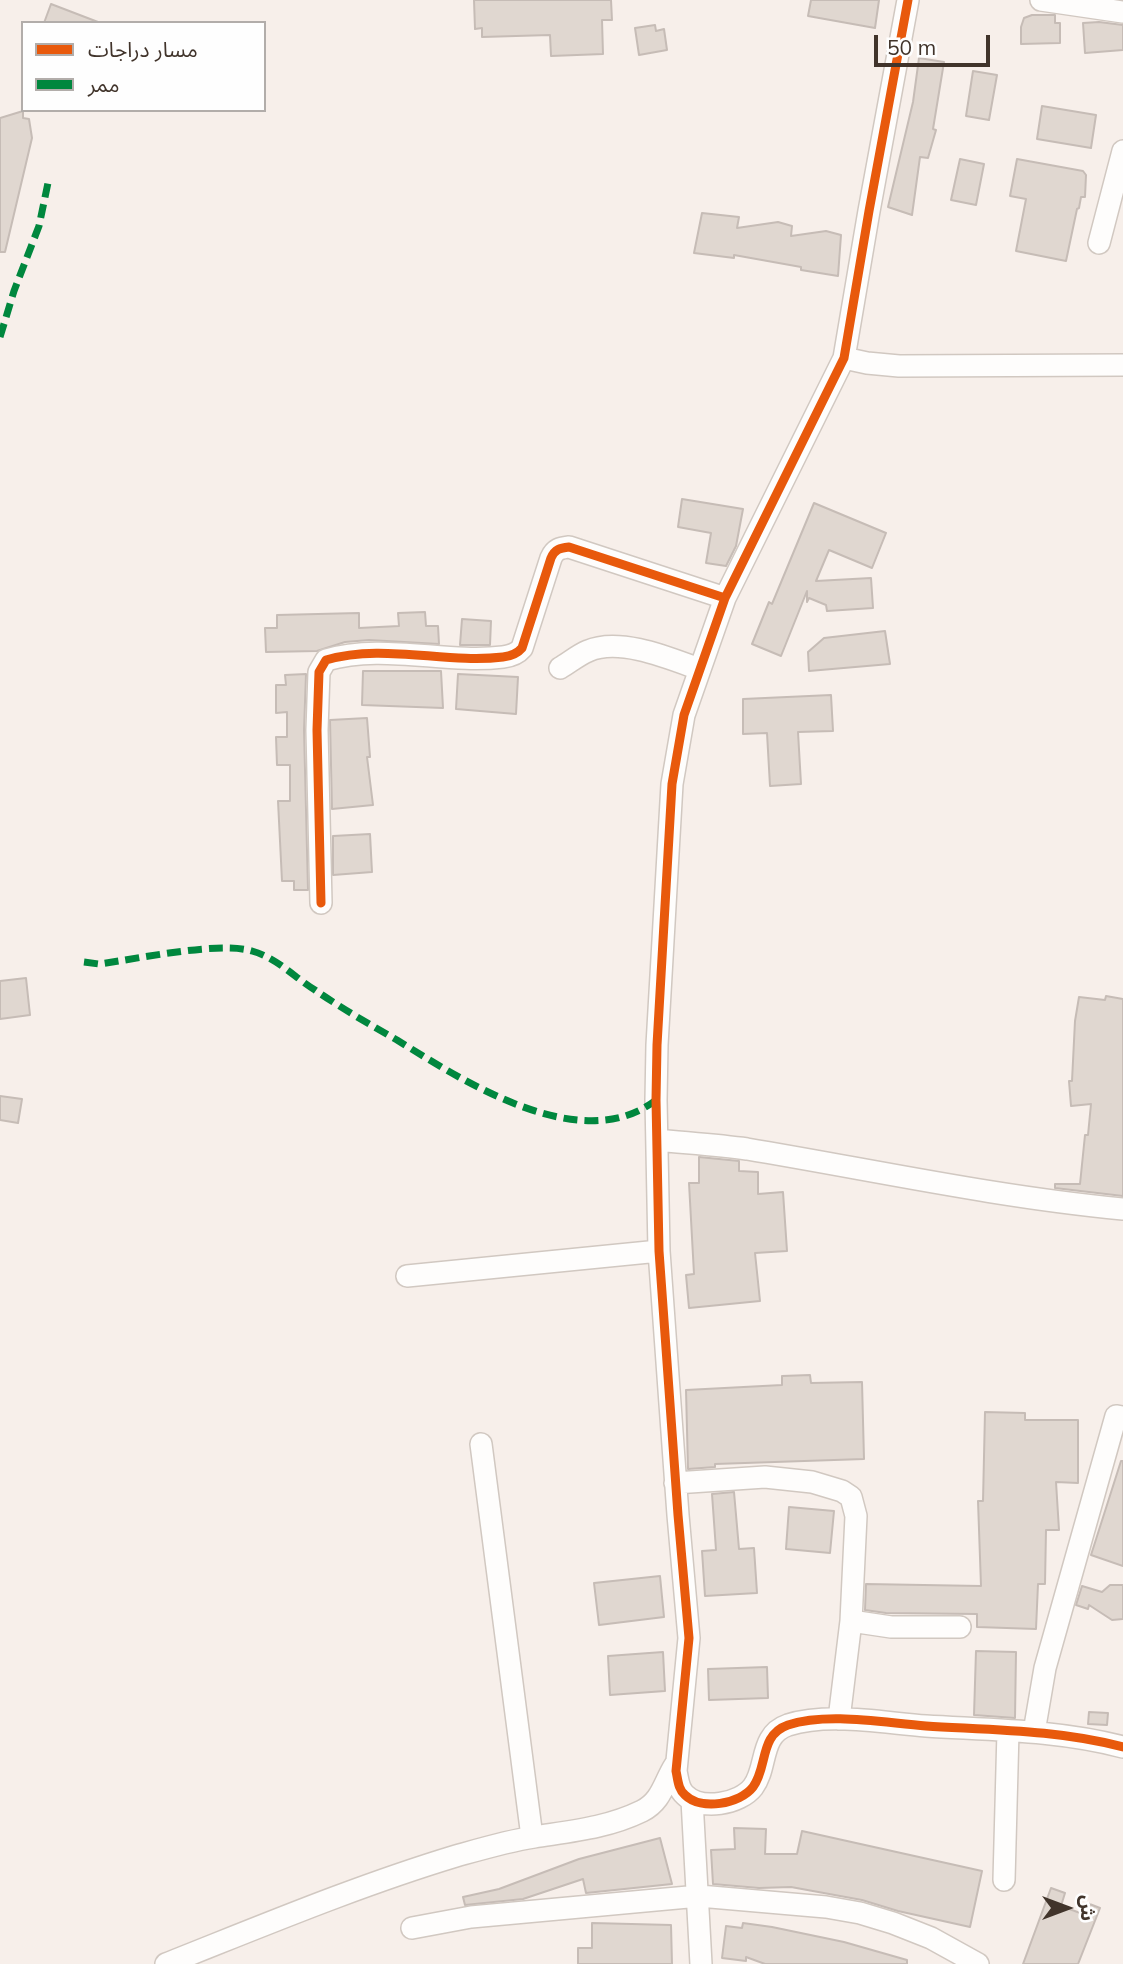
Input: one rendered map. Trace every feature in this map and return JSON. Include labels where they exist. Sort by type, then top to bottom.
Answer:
[{"type":"street","points":[[908,0],[844,358],[725,598],[684,716],[672,784],[657,1045],[657,1140],[659,1251],[689,1638],[675,1765],[679,1789],[692,1800],[710,1804],[728,1801],[751,1790],[757,1782],[770,1738],[779,1729],[806,1720],[839,1719],[1034,1732],[1123,1747]]},
{"type":"street","points":[[1041,0],[1123,12]]},
{"type":"street","points":[[1100,243],[1123,151]]},
{"type":"street","points":[[844,358],[899,366],[1123,365]]},
{"type":"street","points":[[321,903],[317,730],[319,672],[326,660],[379,654],[493,658],[513,655],[522,648],[551,558],[560,548],[569,547],[725,598]]},
{"type":"street","points":[[560,668],[589,650],[617,645],[666,656],[699,669]]},
{"type":"street","points":[[657,1140],[745,1149],[900,1178],[1123,1209]]},
{"type":"street","points":[[407,1276],[659,1251]]},
{"type":"street","points":[[1034,1732],[1045,1668],[1116,1416],[1123,1417]]},
{"type":"street","points":[[481,1444],[532,1837]]},
{"type":"street","points":[[675,1483],[765,1477],[813,1482],[842,1491],[851,1497],[856,1516],[851,1621],[839,1719]]},
{"type":"street","points":[[851,1621],[891,1627],[960,1627]]},
{"type":"street","points":[[1004,1880],[1008,1731]]},
{"type":"street","points":[[166,1964],[389,1878],[457,1856],[532,1837],[604,1826],[655,1803],[675,1765]]},
{"type":"street","points":[[692,1800],[701,1964]]},
{"type":"street","points":[[412,1928],[471,1917],[698,1896],[826,1907],[860,1913],[931,1938],[978,1964]]},
{"type":"building","points":[[474,0],[611,0],[612,20],[602,20],[603,54],[551,56],[550,35],[482,37],[482,28],[475,29]]},
{"type":"building","points":[[811,0],[879,0],[875,28],[808,16]]},
{"type":"building","points":[[51,4],[95,21],[45,21]]},
{"type":"building","points":[[1032,15],[1055,15],[1055,23],[1060,23],[1060,43],[1021,44],[1024,18]]},
{"type":"building","points":[[1083,23],[1123,25],[1123,50],[1085,53]]},
{"type":"building","points":[[655,25],[656,31],[664,29],[667,50],[639,55],[635,28]]},
{"type":"building","points":[[919,58],[944,62],[933,129],[936,130],[928,158],[920,157],[912,215],[888,207],[913,102]]},
{"type":"building","points":[[973,71],[997,75],[989,120],[966,116]]},
{"type":"building","points":[[1042,106],[1096,115],[1091,148],[1037,139]]},
{"type":"building","points":[[23,112],[23,118],[29,119],[32,138],[5,252],[0,252],[0,118]]},
{"type":"building","points":[[960,159],[984,164],[976,205],[951,200]]},
{"type":"building","points":[[1017,159],[1083,171],[1086,175],[1085,197],[1081,197],[1077,209],[1066,261],[1016,251],[1026,199],[1010,196]]},
{"type":"building","points":[[702,213],[739,217],[737,228],[778,222],[792,226],[791,236],[826,231],[841,235],[838,276],[734,255],[734,258],[694,253]]},
{"type":"building","points":[[682,499],[743,509],[736,546],[726,566],[706,563],[711,533],[678,527]]},
{"type":"building","points":[[814,503],[886,533],[872,568],[829,550],[816,581],[871,578],[873,608],[827,611],[826,605],[809,598],[807,602],[807,591],[781,656],[752,644],[769,602],[772,604]]},
{"type":"building","points":[[425,612],[426,626],[438,626],[439,644],[369,640],[345,642],[317,651],[266,652],[265,628],[277,628],[277,615],[359,613],[359,628],[399,626],[398,613]]},
{"type":"building","points":[[462,619],[491,621],[490,645],[460,645]]},
{"type":"building","points":[[885,631],[890,664],[809,671],[808,652],[824,638]]},
{"type":"building","points":[[363,671],[441,671],[443,708],[362,705]]},
{"type":"building","points":[[306,674],[304,730],[308,890],[294,890],[294,881],[282,881],[278,801],[290,801],[290,765],[277,765],[276,737],[287,737],[287,712],[276,713],[276,685],[286,685],[285,675]]},
{"type":"building","points":[[458,674],[518,677],[516,714],[456,709]]},
{"type":"building","points":[[831,695],[833,731],[798,732],[801,784],[770,786],[767,733],[743,734],[743,699]]},
{"type":"building","points":[[367,718],[370,757],[367,757],[373,805],[332,809],[330,720]]},
{"type":"building","points":[[370,834],[372,872],[333,875],[333,836]]},
{"type":"building","points":[[26,978],[30,1015],[0,1019],[0,981]]},
{"type":"building","points":[[1106,996],[1123,999],[1123,1196],[1055,1188],[1055,1184],[1080,1184],[1085,1135],[1088,1135],[1091,1104],[1071,1106],[1069,1081],[1072,1081],[1079,997],[1105,1000]]},
{"type":"building","points":[[0,1096],[22,1099],[18,1123],[0,1120]]},
{"type":"building","points":[[699,1157],[739,1161],[739,1171],[758,1172],[758,1194],[783,1192],[787,1251],[755,1253],[760,1301],[689,1308],[686,1275],[694,1274],[689,1183],[699,1183]]},
{"type":"building","points":[[810,1375],[811,1383],[862,1382],[864,1459],[715,1464],[715,1467],[688,1469],[686,1390],[782,1385],[782,1376]]},
{"type":"building","points":[[985,1412],[1025,1413],[1025,1420],[1078,1420],[1078,1483],[1056,1482],[1059,1530],[1046,1530],[1045,1584],[1038,1584],[1036,1629],[977,1627],[977,1614],[886,1613],[865,1610],[866,1584],[981,1586],[978,1501],[983,1501]]},
{"type":"building","points":[[1123,1461],[1123,1566],[1091,1555]]},
{"type":"building","points":[[734,1492],[739,1549],[754,1548],[757,1593],[705,1596],[702,1551],[716,1550],[712,1494]]},
{"type":"building","points":[[789,1507],[834,1511],[830,1553],[786,1549]]},
{"type":"building","points":[[660,1576],[664,1617],[599,1625],[594,1583]]},
{"type":"building","points":[[1110,1585],[1123,1585],[1123,1619],[1112,1620],[1089,1605],[1088,1609],[1076,1605],[1082,1586],[1102,1592]]},
{"type":"building","points":[[976,1651],[1016,1652],[1015,1718],[974,1715]]},
{"type":"building","points":[[663,1652],[665,1691],[610,1695],[608,1656]]},
{"type":"building","points":[[767,1667],[768,1698],[709,1700],[708,1669]]},
{"type":"building","points":[[1089,1712],[1108,1713],[1107,1725],[1088,1724]]},
{"type":"building","points":[[734,1828],[766,1829],[765,1854],[797,1854],[802,1831],[982,1871],[970,1927],[862,1900],[791,1887],[759,1888],[713,1884],[711,1850],[735,1849]]},
{"type":"building","points":[[660,1838],[672,1884],[586,1893],[583,1879],[523,1899],[465,1905],[463,1897],[499,1889],[579,1859]]},
{"type":"building","points":[[1051,1888],[1065,1893],[1061,1906],[1083,1914],[1087,1903],[1100,1908],[1078,1964],[1023,1964]]},
{"type":"building","points":[[592,1923],[671,1925],[672,1964],[578,1964],[578,1948],[592,1948]]},
{"type":"building","points":[[743,1923],[844,1942],[907,1960],[907,1964],[765,1964],[746,1957],[746,1961],[722,1958],[726,1926],[742,1928]]},
{"type":"marked path","points":[[0,337],[39,226],[49,178]]},
{"type":"marked path","points":[[84,962],[99,964],[199,949],[238,948],[252,951],[277,963],[335,1003],[454,1074],[523,1107],[558,1117],[593,1121],[626,1116],[656,1100]]},
{"type":"cycle path","points":[[908,0],[844,358],[725,598],[684,715],[672,784],[656,1100],[659,1251],[689,1638],[676,1771],[681,1790],[692,1800],[710,1804],[739,1798],[747,1793],[758,1779],[772,1736],[788,1725],[821,1719],[1025,1732],[1074,1737],[1123,1747]]},
{"type":"cycle path","points":[[321,903],[317,730],[319,672],[326,660],[370,653],[459,658],[503,657],[514,654],[522,648],[551,558],[556,551],[566,547],[725,598]]}]
